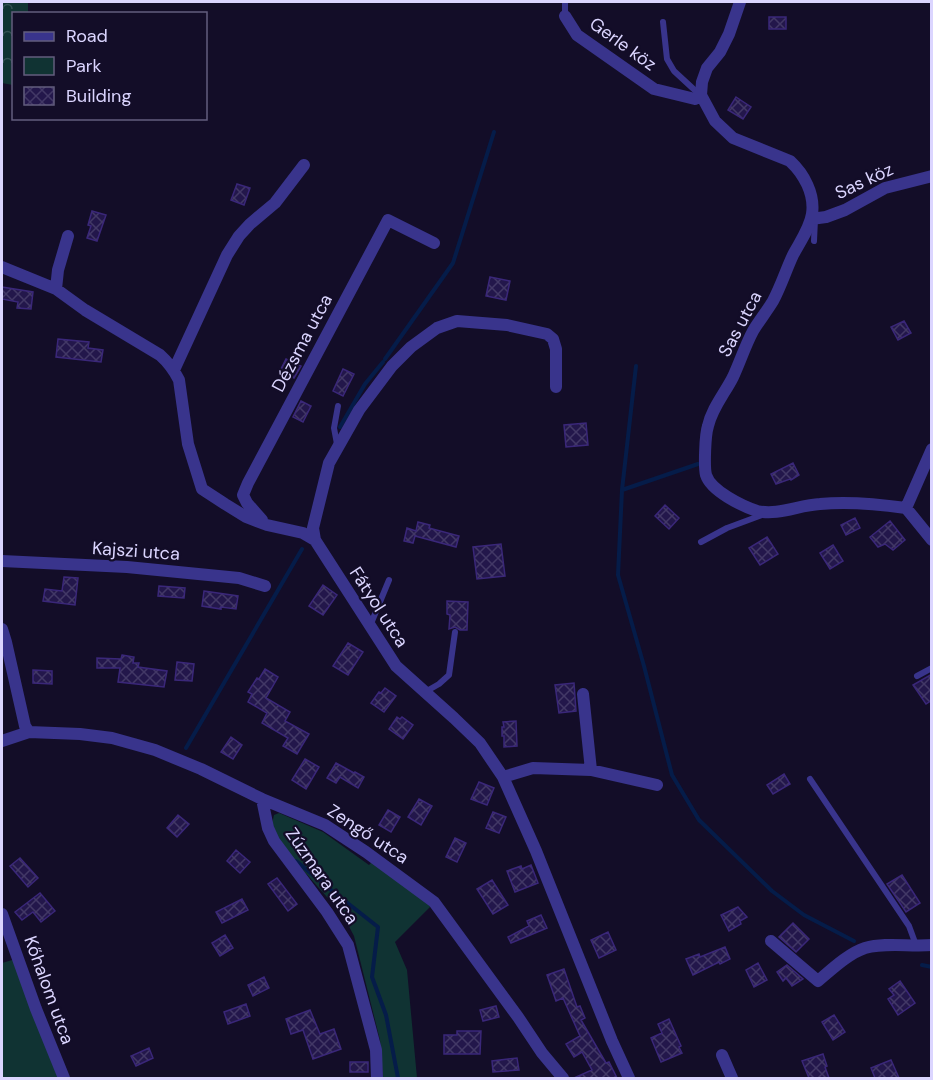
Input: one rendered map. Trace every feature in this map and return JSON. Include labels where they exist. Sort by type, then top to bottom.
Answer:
[{"type":"street","points":[[701,95],[702,82],[729,34],[740,2]]},
{"type":"street","name":"Gerle köz","points":[[565,16],[577,35],[654,88],[695,99],[701,95]]},
{"type":"street","name":"Sas utca","points":[[701,95],[716,121],[733,138],[795,165],[810,190],[813,219],[793,256],[783,281],[753,331],[733,377],[708,424],[705,442],[706,475],[713,487],[742,505],[759,511],[779,512],[817,504],[838,503],[906,508]]},
{"type":"street","points":[[174,370],[226,255],[238,236],[275,203],[304,165]]},
{"type":"street","name":"Sas köz","points":[[813,219],[834,215],[885,188],[932,176]]},
{"type":"street","name":"Dézsma utca","points":[[267,525],[247,504],[243,495],[245,489],[388,220],[434,243]]},
{"type":"street","points":[[57,289],[58,270],[68,236]]},
{"type":"street","points":[[2,267],[57,289],[85,310],[160,356],[174,370],[181,390],[188,444],[202,489],[246,517],[267,525],[303,533],[315,540]]},
{"type":"street","points":[[315,540],[313,528],[329,463],[359,410],[392,366],[411,347],[437,328],[457,321],[495,324],[547,334],[553,339],[556,349],[556,387]]},
{"type":"street","points":[[932,449],[906,508],[932,540]]},
{"type":"street","name":"Fátyol utca","points":[[315,540],[396,666],[480,743],[503,777],[536,851],[629,1078]]},
{"type":"street","name":"Kajszi utca","points":[[2,561],[138,568],[239,578],[265,586]]},
{"type":"street","points":[[2,629],[25,726],[29,732]]},
{"type":"street","points":[[583,694],[591,770]]},
{"type":"street","name":"Zengő utca","points":[[2,741],[29,732],[112,738],[155,750],[325,825],[434,902],[542,1053],[563,1078]]},
{"type":"street","points":[[503,777],[533,768],[591,770],[657,785]]},
{"type":"street","name":"Zúzmara utca","points":[[262,799],[268,828],[274,841],[327,912],[348,945],[376,1050],[377,1078]]},
{"type":"street","name":"Kőhalom utca","points":[[2,914],[64,1078]]},
{"type":"street","points":[[771,940],[818,981],[864,948],[886,945],[932,945]]},
{"type":"street","points":[[722,1055],[732,1078]]},
{"type":"lane","points":[[565,2],[565,16]]},
{"type":"lane","points":[[663,22],[667,59],[674,71],[701,95]]},
{"type":"lane","points":[[667,59],[670,52]]},
{"type":"lane","points":[[813,219],[814,241]]},
{"type":"lane","points":[[338,406],[334,428],[338,448]]},
{"type":"lane","points":[[701,542],[727,528],[768,512]]},
{"type":"lane","points":[[370,626],[388,580]]},
{"type":"lane","points":[[424,693],[449,675],[455,632]]},
{"type":"lane","points":[[917,676],[932,668]]},
{"type":"lane","points":[[810,779],[909,926],[916,946]]},
{"type":"green space","points":[[2,2],[28,2],[28,12],[12,12],[12,85],[2,83]]},
{"type":"green space","points":[[279,813],[323,832],[369,865],[373,861],[431,906],[395,942],[407,970],[417,1078],[383,1078],[380,1040],[354,936],[343,915],[276,840],[272,824],[274,815]]},
{"type":"green space","points":[[19,958],[64,1078],[2,1078],[2,963]]},
{"type":"building","points":[[769,17],[786,17],[786,29],[769,29]]},
{"type":"building","points":[[736,97],[751,107],[743,119],[728,110]]},
{"type":"building","points":[[237,184],[250,188],[244,205],[231,200]]},
{"type":"building","points":[[92,211],[106,215],[97,241],[87,238]]},
{"type":"building","points":[[490,277],[510,281],[506,300],[486,296]]},
{"type":"building","points":[[2,287],[33,292],[31,309],[17,308],[18,302],[2,299]]},
{"type":"building","points":[[904,321],[911,333],[898,340],[891,327]]},
{"type":"building","points":[[58,339],[89,342],[88,348],[103,350],[101,362],[56,357]]},
{"type":"building","points":[[286,359],[301,366],[294,378],[280,371]]},
{"type":"building","points":[[343,369],[354,374],[343,396],[333,391]]},
{"type":"building","points":[[301,401],[311,406],[303,422],[293,417]]},
{"type":"building","points":[[586,423],[588,445],[566,447],[564,425]]},
{"type":"building","points":[[793,463],[799,475],[776,484],[771,474]]},
{"type":"building","points":[[665,505],[679,518],[669,529],[655,516]]},
{"type":"building","points":[[855,518],[860,528],[846,535],[841,525]]},
{"type":"building","points":[[890,521],[905,540],[893,550],[885,544],[878,547],[870,537]]},
{"type":"building","points":[[418,522],[430,525],[429,528],[459,536],[456,547],[415,536],[413,543],[404,541],[407,528],[416,531]]},
{"type":"building","points":[[767,537],[778,554],[760,565],[749,548]]},
{"type":"building","points":[[501,544],[505,576],[477,579],[473,547]]},
{"type":"building","points":[[833,545],[843,561],[830,569],[820,553]]},
{"type":"building","points":[[64,577],[78,578],[75,605],[43,601],[45,589],[62,591]]},
{"type":"building","points":[[323,585],[337,595],[323,615],[309,606]]},
{"type":"building","points":[[159,586],[185,588],[184,598],[158,596]]},
{"type":"building","points":[[204,591],[238,596],[236,609],[202,606]]},
{"type":"building","points":[[447,601],[468,602],[467,630],[455,627],[449,629],[450,615],[447,614]]},
{"type":"building","points":[[348,643],[363,652],[348,675],[333,666]]},
{"type":"building","points":[[122,655],[134,657],[133,663],[139,663],[138,667],[167,671],[164,687],[118,682],[120,668],[97,668],[97,658],[121,659]]},
{"type":"building","points":[[177,662],[194,664],[192,681],[175,680]]},
{"type":"building","points":[[265,669],[278,677],[266,698],[290,712],[285,721],[309,734],[297,754],[283,746],[288,738],[262,723],[267,713],[248,702],[252,694],[248,692]]},
{"type":"building","points":[[33,670],[52,671],[52,684],[33,683]]},
{"type":"building","points":[[932,674],[932,700],[926,704],[913,685]]},
{"type":"building","points":[[574,683],[576,711],[559,713],[555,685]]},
{"type":"building","points":[[385,688],[396,696],[384,712],[371,703]]},
{"type":"building","points":[[397,717],[400,719],[402,717],[413,725],[403,739],[389,729]]},
{"type":"building","points":[[516,721],[517,746],[504,747],[503,722]]},
{"type":"building","points":[[231,737],[242,745],[233,759],[221,752]]},
{"type":"building","points":[[305,759],[319,767],[306,789],[292,780]]},
{"type":"building","points":[[336,763],[364,777],[358,788],[340,777],[336,783],[327,778]]},
{"type":"building","points":[[784,774],[790,784],[773,794],[767,785]]},
{"type":"building","points":[[479,782],[494,788],[487,805],[471,799]]},
{"type":"building","points":[[419,799],[432,806],[421,825],[408,817]]},
{"type":"building","points":[[388,810],[400,817],[391,832],[379,825]]},
{"type":"building","points":[[493,812],[506,817],[499,833],[486,828]]},
{"type":"building","points":[[178,815],[189,824],[177,837],[167,828]]},
{"type":"building","points":[[455,838],[466,843],[457,862],[446,857]]},
{"type":"building","points":[[236,850],[250,862],[240,873],[227,861]]},
{"type":"building","points":[[20,858],[38,878],[28,887],[10,866]]},
{"type":"building","points":[[531,865],[538,883],[515,892],[507,871]]},
{"type":"building","points":[[902,875],[920,903],[906,912],[887,884]]},
{"type":"building","points":[[277,878],[297,904],[288,911],[268,884]]},
{"type":"building","points":[[492,880],[508,905],[493,914],[477,889]]},
{"type":"building","points":[[40,893],[55,911],[41,922],[33,912],[22,920],[15,912]]},
{"type":"building","points":[[242,899],[248,910],[222,923],[216,912]]},
{"type":"building","points":[[738,907],[747,917],[740,921],[741,924],[729,931],[721,915]]},
{"type":"building","points":[[541,915],[547,928],[511,943],[508,937],[529,926],[527,921]]},
{"type":"building","points":[[793,923],[809,939],[796,952],[779,937]]},
{"type":"building","points":[[608,932],[616,950],[599,958],[591,940]]},
{"type":"building","points":[[225,935],[233,948],[220,956],[212,943]]},
{"type":"building","points":[[725,947],[730,959],[693,975],[686,959],[699,954],[700,957]]},
{"type":"building","points":[[758,963],[767,980],[754,987],[746,970]]},
{"type":"building","points":[[787,965],[803,979],[792,986],[786,978],[783,981],[777,972]]},
{"type":"building","points":[[564,969],[577,1007],[580,1006],[585,1018],[581,1020],[617,1078],[574,1078],[592,1070],[582,1052],[574,1057],[566,1044],[580,1036],[563,998],[556,1001],[547,975]]},
{"type":"building","points":[[264,977],[269,988],[253,996],[248,985]]},
{"type":"building","points":[[900,981],[915,1003],[898,1015],[888,999],[894,995],[889,989]]},
{"type":"building","points":[[246,1004],[250,1016],[228,1024],[224,1012]]},
{"type":"building","points":[[496,1006],[499,1017],[483,1021],[480,1010]]},
{"type":"building","points":[[310,1010],[320,1034],[334,1029],[341,1049],[313,1059],[303,1030],[291,1034],[286,1019]]},
{"type":"building","points":[[834,1015],[845,1032],[833,1040],[822,1022]]},
{"type":"building","points":[[669,1019],[682,1053],[661,1062],[651,1038],[662,1033],[658,1024]]},
{"type":"building","points":[[457,1031],[481,1031],[480,1054],[444,1054],[444,1035],[457,1035]]},
{"type":"building","points":[[149,1048],[153,1058],[136,1066],[131,1056]]},
{"type":"building","points":[[823,1054],[829,1078],[809,1078],[802,1061]]},
{"type":"building","points":[[517,1058],[519,1070],[493,1072],[492,1061]]},
{"type":"building","points":[[891,1060],[899,1078],[875,1078],[871,1068]]},
{"type":"building","points":[[350,1062],[368,1062],[368,1072],[350,1072]]},
{"type":"waterway","points":[[385,359],[453,263],[494,132]]},
{"type":"waterway","points":[[340,427],[365,384],[383,362]]},
{"type":"waterway","points":[[636,366],[622,490],[618,575],[672,775],[699,820],[772,891],[804,915],[854,941]]},
{"type":"waterway","points":[[622,490],[698,464]]},
{"type":"waterway","points":[[186,748],[302,549]]},
{"type":"waterway","points":[[296,861],[378,927],[372,977],[386,1015],[398,1078]]},
{"type":"waterway","points":[[922,965],[932,967]]}]
